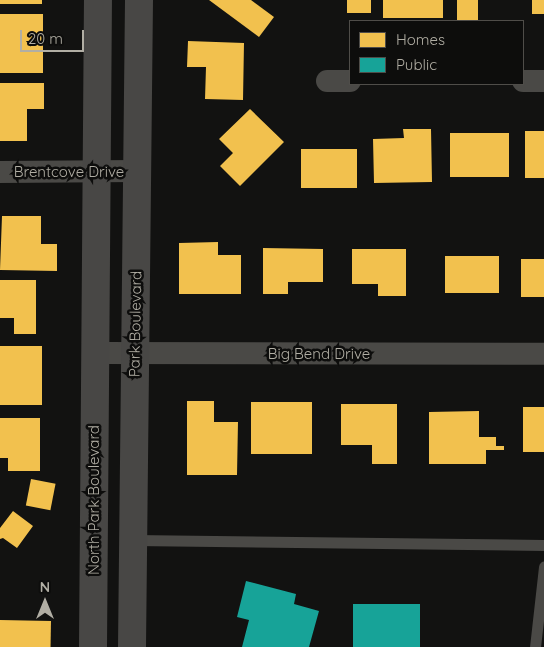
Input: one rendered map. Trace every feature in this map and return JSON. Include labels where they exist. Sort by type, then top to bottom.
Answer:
[{"type":"main road","points":[[95,353],[98,0]]},
{"type":"main road","name":"Park Boulevard","points":[[132,647],[139,0]]},
{"type":"main road","name":"North Park Boulevard","points":[[93,647],[95,353]]},
{"type":"street","points":[[327,81],[349,81]]},
{"type":"street","points":[[524,81],[544,81]]},
{"type":"street","name":"Brentcove Drive","points":[[0,172],[137,171]]},
{"type":"street","name":"Big Bend Drive","points":[[95,353],[544,354]]},
{"type":"lane","points":[[133,540],[544,545]]},
{"type":"lane","points":[[535,647],[544,567]]},
{"type":"building: Homes","points":[[0,0],[42,0],[42,4],[0,4]]},
{"type":"building: Homes","points":[[209,0],[251,0],[274,17],[259,37]]},
{"type":"building: Homes","points":[[347,0],[371,0],[371,13],[347,13]]},
{"type":"building: Homes","points":[[383,0],[443,0],[443,18],[383,18]]},
{"type":"building: Homes","points":[[457,0],[478,0],[478,20],[457,20]]},
{"type":"building: Homes","points":[[532,0],[544,0],[544,14],[532,14]]},
{"type":"building: Homes","points":[[0,14],[43,14],[43,73],[0,73]]},
{"type":"building: Homes","points":[[188,41],[244,43],[243,100],[205,99],[206,67],[187,67]]},
{"type":"building: Homes","points":[[0,83],[44,83],[44,109],[27,109],[27,141],[0,141]]},
{"type":"building: Homes","points":[[250,109],[284,142],[240,186],[220,166],[233,153],[219,139]]},
{"type":"building: Homes","points":[[403,129],[431,129],[432,182],[374,183],[373,139],[404,138]]},
{"type":"building: Homes","points":[[525,131],[544,131],[544,178],[525,178]]},
{"type":"building: Homes","points":[[450,133],[509,133],[509,177],[450,177]]},
{"type":"building: Homes","points":[[301,149],[357,149],[357,188],[301,188]]},
{"type":"building: Homes","points":[[2,216],[41,216],[41,244],[57,244],[57,271],[0,270]]},
{"type":"building: Homes","points":[[218,242],[218,255],[241,255],[241,294],[179,294],[179,243]]},
{"type":"building: Homes","points":[[263,248],[323,249],[323,282],[288,282],[288,294],[263,294]]},
{"type":"building: Homes","points":[[352,249],[406,249],[406,296],[378,296],[378,284],[352,284]]},
{"type":"building: Homes","points":[[445,256],[499,256],[499,293],[445,293]]},
{"type":"building: Homes","points":[[521,259],[544,259],[544,297],[521,297]]},
{"type":"building: Homes","points":[[0,280],[36,280],[36,334],[14,334],[14,318],[0,318]]},
{"type":"building: Homes","points":[[0,346],[42,346],[42,405],[0,405]]},
{"type":"building: Homes","points":[[187,401],[214,401],[214,422],[238,422],[237,475],[187,475]]},
{"type":"building: Homes","points":[[251,402],[312,402],[312,454],[251,454]]},
{"type":"building: Homes","points":[[341,404],[397,404],[397,464],[372,464],[372,445],[341,445]]},
{"type":"building: Homes","points":[[523,407],[544,407],[544,452],[523,452]]},
{"type":"building: Homes","points":[[479,411],[479,437],[496,437],[496,446],[504,446],[504,450],[486,450],[486,464],[429,464],[429,412]]},
{"type":"building: Homes","points":[[0,418],[40,418],[40,471],[8,471],[8,458],[0,458]]},
{"type":"building: Homes","points":[[31,479],[56,484],[50,510],[26,506]]},
{"type":"building: Homes","points":[[13,511],[33,526],[17,548],[3,538],[0,539],[0,528]]},
{"type":"building: Homes","points":[[0,620],[51,621],[51,647],[0,647]]},
{"type":"building: Public","points":[[246,581],[296,594],[294,604],[319,611],[309,647],[242,647],[249,620],[237,617]]},
{"type":"building: Public","points":[[353,604],[420,604],[420,647],[353,647]]}]
